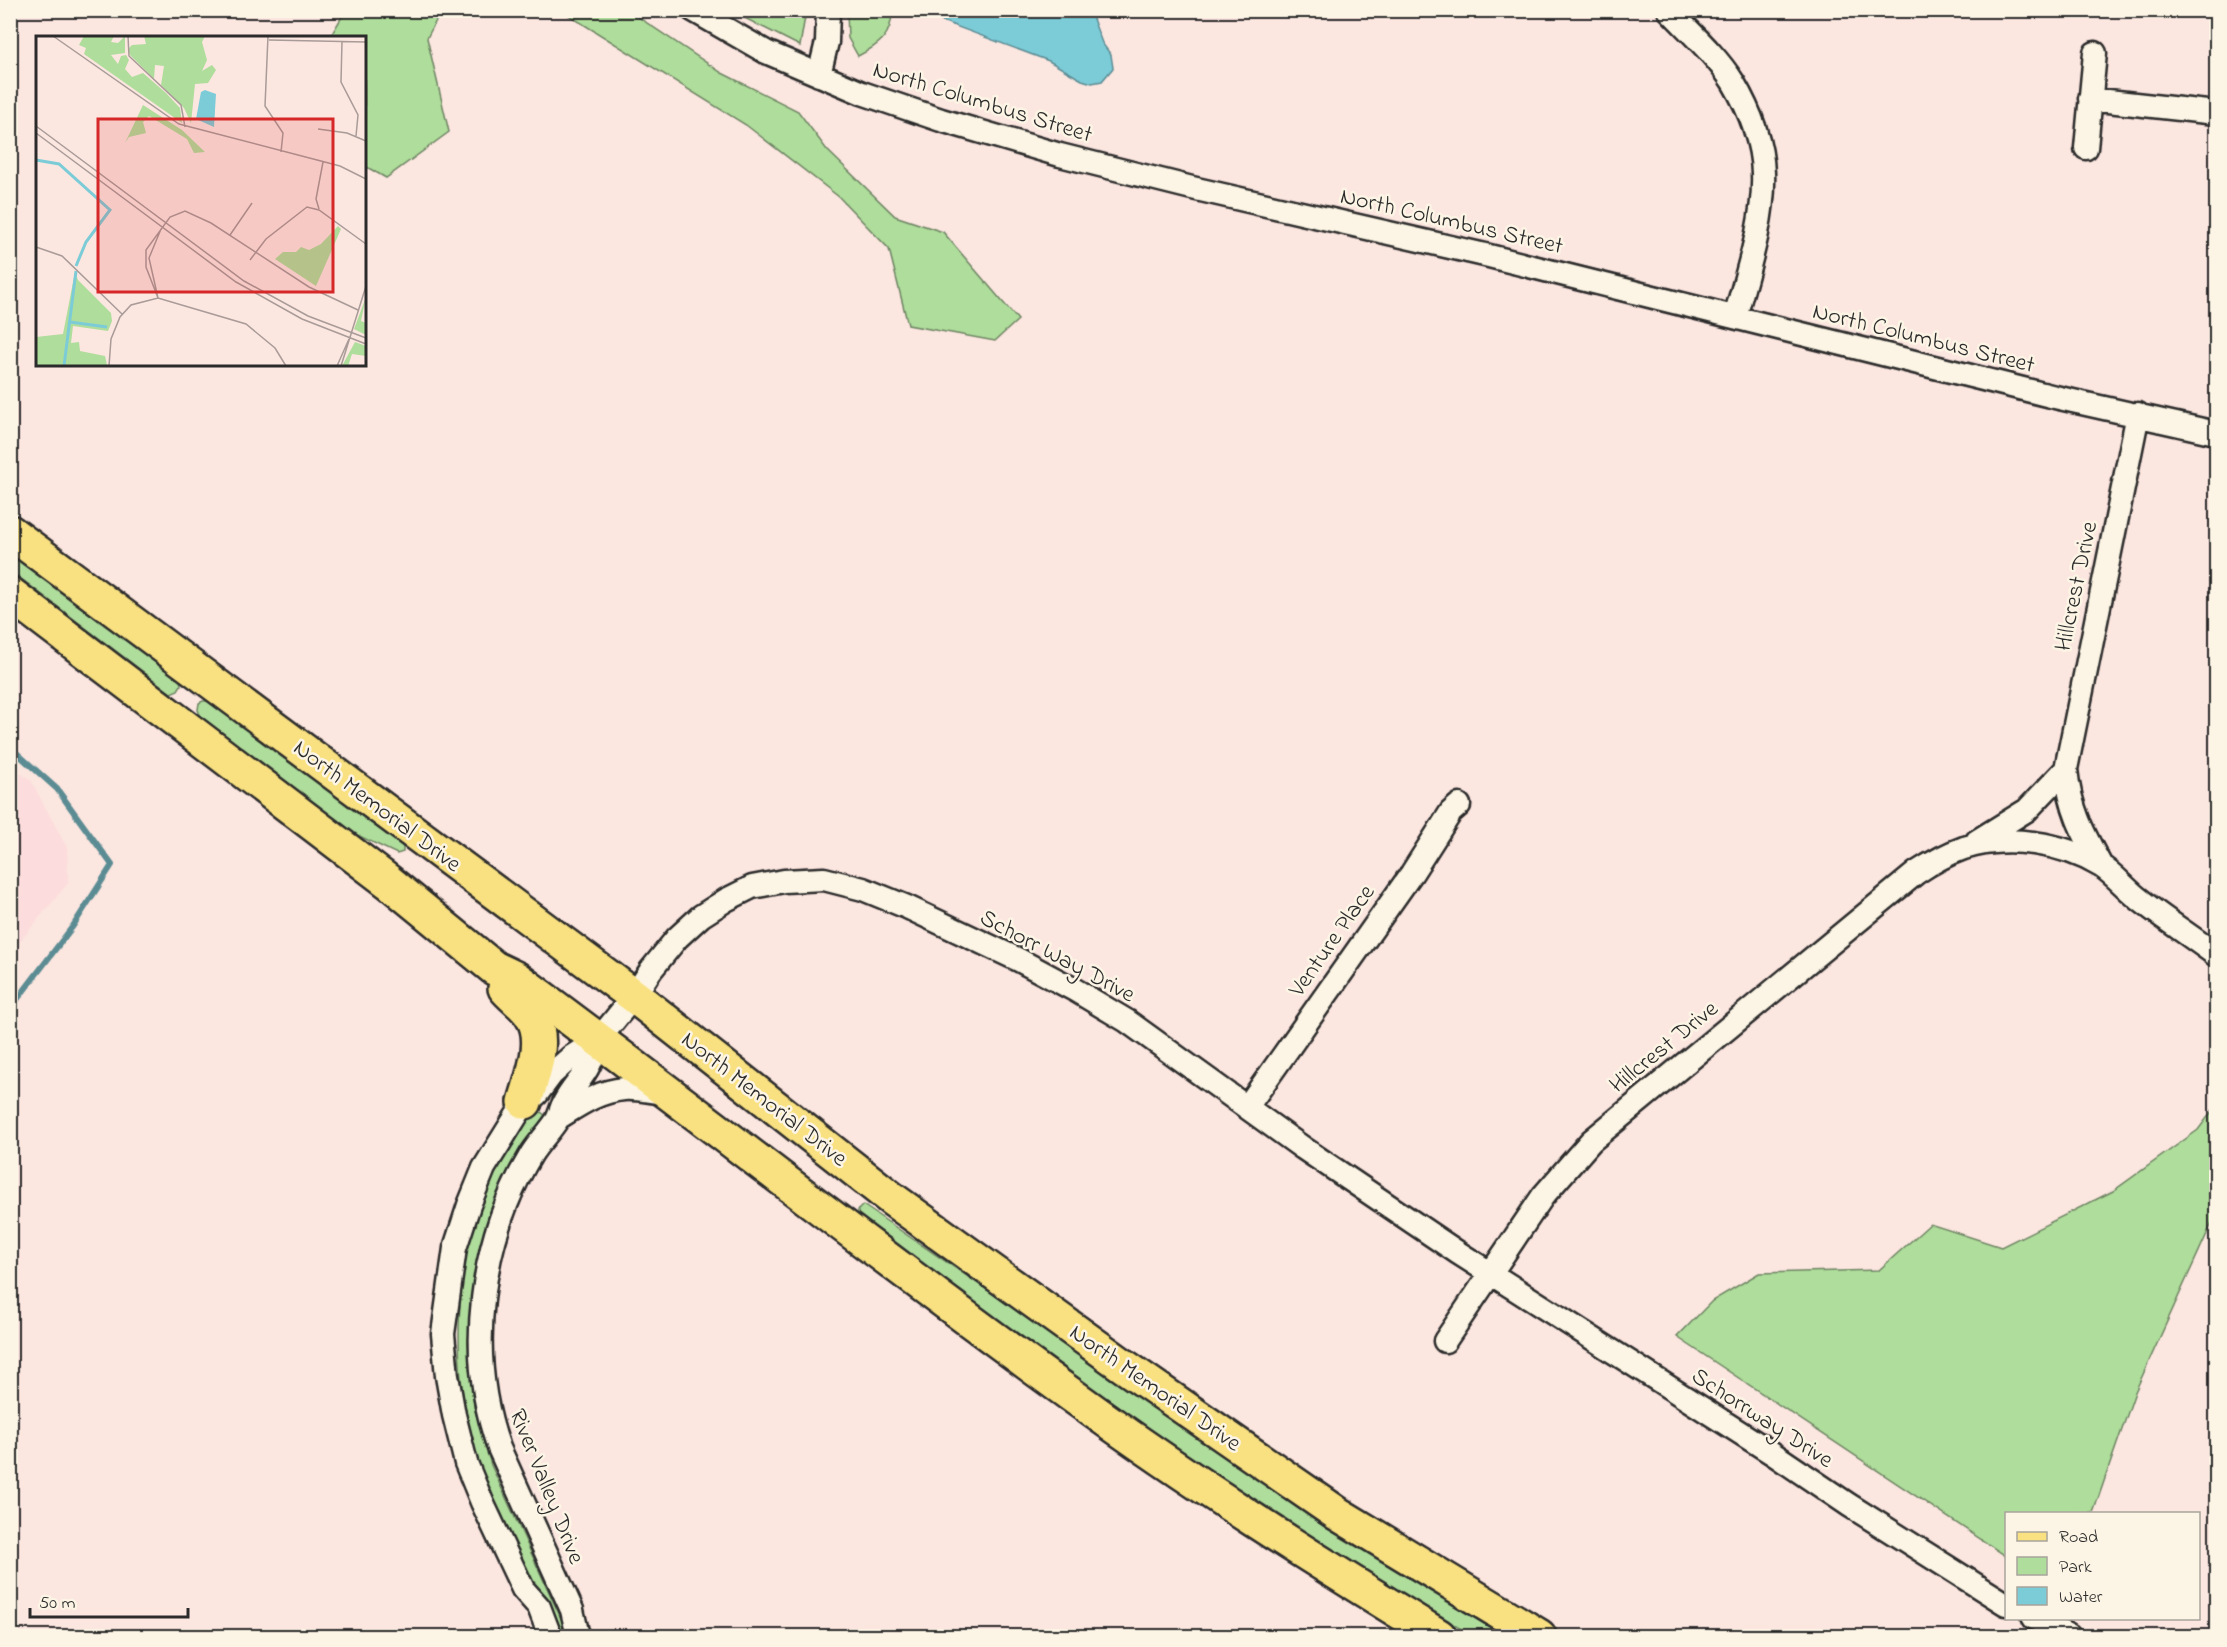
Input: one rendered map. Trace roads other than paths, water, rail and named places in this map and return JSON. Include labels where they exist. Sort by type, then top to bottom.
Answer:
[{"type":"main road","points":[[10,508],[85,565],[147,633]]},
{"type":"main road","name":"North Memorial Drive","points":[[10,532],[634,996],[892,1199],[1121,1364],[1338,1514],[1539,1636]]},
{"type":"main road","points":[[10,594],[389,882],[494,968],[518,978],[895,1265],[1087,1406],[1180,1471],[1311,1557],[1439,1636]]},
{"type":"main road","points":[[494,968],[506,990],[525,1006],[534,1018],[538,1050],[536,1066],[525,1102]]},
{"type":"street","name":"North Columbus Street","points":[[693,10],[766,51],[862,93],[941,120],[1060,155],[1192,188],[1496,257],[2055,397],[2217,433]]},
{"type":"street","points":[[819,75],[827,42],[828,10]]},
{"type":"street","points":[[1669,10],[1707,48],[1733,82],[1756,135],[1763,173],[1759,216],[1735,317]]},
{"type":"street","points":[[2086,148],[2095,52]]},
{"type":"street","points":[[2090,99],[2217,113]]},
{"type":"street","name":"Hillcrest Drive","points":[[1445,1341],[1543,1196],[1591,1141],[1916,873],[1938,859],[1967,847],[2027,810],[2067,777],[2138,414]]},
{"type":"street","points":[[2067,777],[2079,825],[2101,866],[2138,899],[2217,955]]},
{"type":"street","name":"Venture Place","points":[[1247,1107],[1412,873],[1451,812],[1459,805]]},
{"type":"street","name":"Hillcrest Drive","points":[[1967,847],[2001,842],[2030,843],[2072,853],[2101,866]]},
{"type":"street","name":"Schorr Way Drive","points":[[599,1039],[677,938],[701,916],[726,900],[752,886],[784,881],[824,879],[863,889],[907,907],[1019,960],[1076,990],[1126,1021],[1345,1176],[1491,1274]]},
{"type":"street","points":[[533,1636],[523,1589],[466,1463],[448,1386],[443,1334],[455,1248],[484,1168],[525,1102],[537,1094],[552,1074],[571,1057],[599,1039]]},
{"type":"street","name":"River Valley Drive","points":[[578,1636],[572,1610],[490,1423],[481,1348],[484,1295],[504,1212],[533,1152],[558,1118],[563,1103],[589,1066],[599,1039]]},
{"type":"street","name":"River Valley Drive","points":[[558,1118],[585,1101],[609,1091],[626,1089],[671,1094]]},
{"type":"street","name":"Schorrway Drive","points":[[1491,1274],[2005,1603]]},
{"type":"street","points":[[523,1589],[539,1607],[550,1636]]},
{"type":"street","points":[[572,1610],[588,1636]]},
{"type":"street","points":[[2038,1620],[2069,1636]]},
{"type":"water","points":[[934,11],[1090,11],[1102,43],[1111,55],[1113,68],[1102,81],[1092,83],[1082,80],[1049,61],[939,20]]},
{"type":"waterway","points":[[10,747],[57,789],[112,865],[73,926],[10,1009]]}]
